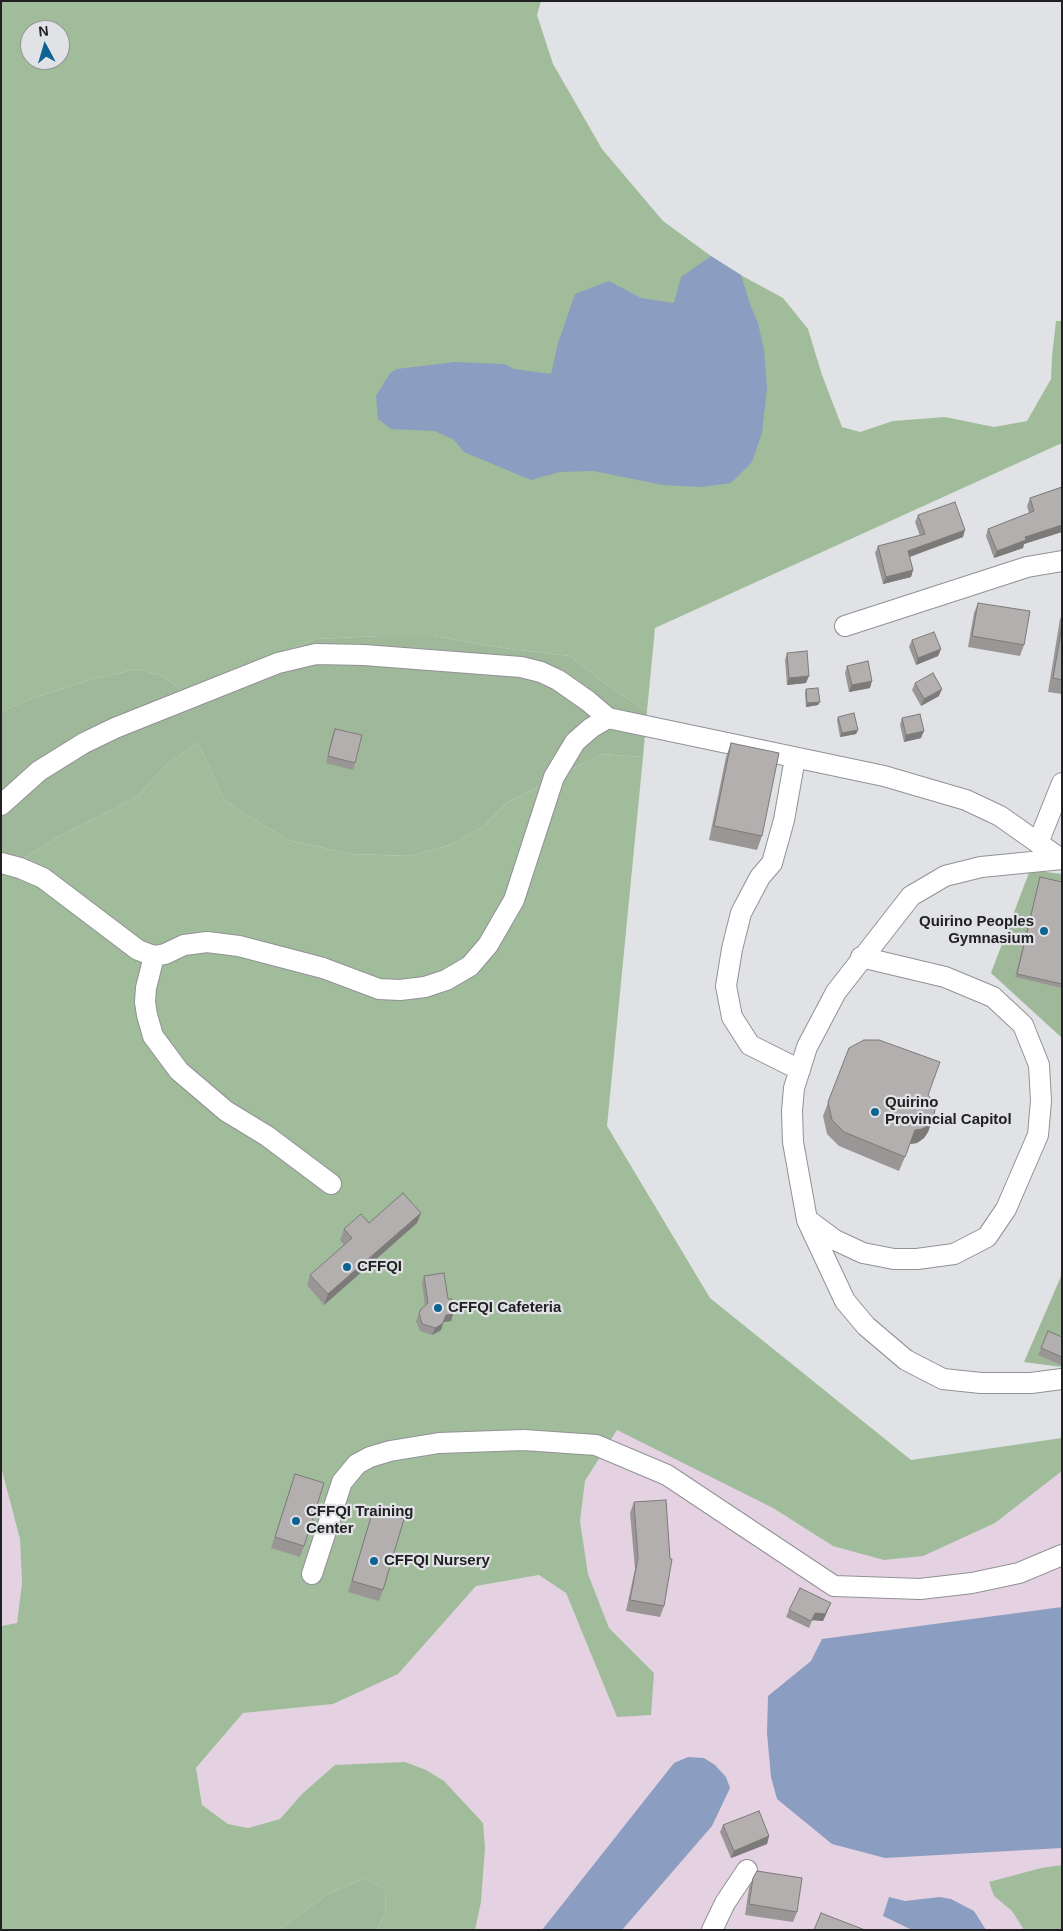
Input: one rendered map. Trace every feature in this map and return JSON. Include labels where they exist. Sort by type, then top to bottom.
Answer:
[{"type":"street","points":[[845,626],[1027,567],[1062,561]]},
{"type":"street","points":[[1,805],[39,771],[84,743],[115,728],[278,663],[316,654],[364,655],[521,667],[541,672],[558,680],[608,718],[884,776],[966,800],[1000,816],[1061,859]]},
{"type":"street","points":[[1,863],[20,868],[44,878],[138,950],[154,956],[165,954],[184,945],[207,942],[240,946],[323,968],[379,989],[400,990],[417,988],[446,980],[470,966],[488,945],[514,900],[554,777],[575,742],[591,728],[608,718]]},
{"type":"street","points":[[795,758],[784,820],[772,864],[760,877],[741,913],[732,949],[726,986],[732,1017],[750,1046],[800,1070]]},
{"type":"street","points":[[1038,843],[1054,810],[1062,783]]},
{"type":"street","points":[[1061,859],[980,867],[945,876],[911,896],[836,992],[807,1047],[794,1088],[792,1111],[793,1142],[807,1220],[845,1302],[866,1326],[906,1360],[943,1379],[982,1383],[1031,1383],[1062,1380]]},
{"type":"street","points":[[154,956],[146,988],[145,1002],[147,1015],[152,1036],[179,1071],[226,1111],[267,1136],[331,1184]]},
{"type":"street","points":[[807,1220],[835,1240],[863,1253],[894,1259],[917,1260],[954,1254],[988,1237],[1006,1209],[1038,1135],[1041,1101],[1039,1065],[1023,1025],[993,997],[953,980],[862,957]]},
{"type":"street","points":[[312,1574],[342,1482],[357,1464],[370,1456],[439,1443],[524,1440],[596,1445],[667,1475],[834,1586],[920,1589],[972,1583],[1019,1573],[1062,1555]]},
{"type":"street","points":[[712,1930],[725,1904],[747,1870]]},
{"type":"shaded area","points":[[617,1430],[773,1508],[833,1546],[995,1523],[1062,1471],[1062,1865],[1041,1868],[990,1882],[994,1896],[1012,1911],[1024,1930],[475,1930],[481,1902],[485,1848],[302,1794],[280,1819],[248,1828],[228,1824],[202,1805],[196,1769],[243,1713],[333,1704],[438,1628],[476,1586],[539,1575],[566,1593],[579,1626],[654,1673],[609,1628],[588,1574],[580,1521],[585,1481]]},
{"type":"shaded area","points":[[1,1467],[20,1539],[22,1583],[17,1623],[1,1626]]},
{"type":"green space","points":[[1,1],[541,1],[537,15],[553,64],[602,149],[663,221],[726,267],[783,298],[808,329],[822,375],[842,427],[860,432],[893,421],[945,417],[994,427],[1027,421],[1051,379],[1056,321],[1062,321],[1062,443],[655,628],[647,711],[604,683],[570,656],[502,648],[434,636],[316,639],[183,692],[163,676],[137,669],[93,679],[30,699],[1,712]]},
{"type":"green space","points":[[434,636],[502,648],[570,656],[604,683],[647,711],[643,757],[602,754],[508,802],[483,827],[447,846],[409,856],[351,854],[288,840],[225,801],[198,743],[167,764],[138,796],[65,833],[13,865],[1,863],[1,712],[30,699],[93,679],[137,669],[163,676],[183,692],[316,639]]},
{"type":"green space","points":[[198,743],[225,801],[288,840],[351,854],[409,856],[447,846],[483,827],[508,802],[602,754],[643,757],[607,1126],[710,1298],[911,1460],[1062,1438],[1062,1471],[995,1523],[923,1556],[884,1560],[833,1546],[773,1508],[617,1430],[585,1481],[580,1521],[588,1574],[609,1628],[654,1673],[651,1715],[617,1717],[566,1593],[539,1575],[476,1586],[398,1674],[333,1704],[243,1713],[196,1768],[202,1805],[228,1824],[248,1828],[280,1819],[302,1794],[335,1765],[405,1762],[426,1770],[444,1781],[483,1823],[485,1848],[481,1902],[475,1930],[377,1930],[385,1915],[386,1890],[364,1878],[325,1896],[279,1930],[1,1930],[1,1626],[17,1623],[22,1583],[20,1539],[1,1467],[1,863],[13,865],[65,833],[138,796],[167,764]]},
{"type":"green space","points":[[1030,870],[1062,874],[1062,1038],[991,973]]},
{"type":"green space","points":[[1062,1274],[1062,1367],[1024,1362]]},
{"type":"green space","points":[[1062,1865],[1062,1930],[1024,1930],[1012,1911],[994,1896],[989,1882],[1041,1868]]},
{"type":"green space","points":[[364,1878],[386,1890],[385,1915],[377,1930],[279,1930],[325,1896]]},
{"type":"water","points":[[711,256],[741,275],[758,323],[764,350],[767,388],[762,433],[752,462],[731,483],[702,487],[663,485],[593,471],[560,472],[531,480],[464,452],[454,440],[435,431],[391,429],[378,419],[376,396],[390,373],[397,369],[455,362],[504,364],[514,369],[551,374],[558,343],[575,294],[609,281],[641,298],[674,303],[681,277]]},
{"type":"water","points":[[1062,1607],[1062,1848],[885,1858],[832,1844],[777,1799],[771,1777],[767,1733],[768,1696],[811,1661],[822,1639]]},
{"type":"water","points":[[688,1757],[704,1758],[715,1765],[726,1777],[730,1788],[712,1826],[622,1930],[542,1930],[674,1763]]},
{"type":"water","points":[[889,1897],[905,1901],[940,1897],[951,1899],[974,1911],[986,1930],[912,1930],[883,1916]]},
{"type":"building","points":[[1062,487],[1062,525],[1025,537],[1026,540],[997,551],[988,529],[1034,511],[1030,498]]},
{"type":"building","points":[[955,502],[965,530],[908,551],[913,570],[886,577],[878,546],[925,534],[918,515]]},
{"type":"building","points":[[978,603],[1030,611],[1024,645],[972,636]]},
{"type":"building","points":[[1062,626],[1062,680],[1053,678]]},
{"type":"building","points":[[934,632],[941,649],[918,658],[912,640]]},
{"type":"building","points":[[807,651],[809,676],[789,678],[787,653]]},
{"type":"building","points":[[868,661],[872,681],[852,685],[847,666]]},
{"type":"building","points":[[933,673],[942,689],[924,699],[915,683]]},
{"type":"building","points":[[818,688],[820,702],[807,703],[806,689]]},
{"type":"building","points":[[854,713],[858,730],[842,733],[838,717]]},
{"type":"building","points":[[920,714],[924,731],[906,735],[902,718]]},
{"type":"building","points":[[335,729],[362,735],[355,763],[328,756]]},
{"type":"building","points":[[731,743],[779,753],[762,836],[714,826]]},
{"type":"building","name":"Quirino Peoples Gymnasium","points":[[1040,877],[1062,882],[1062,984],[1017,974]]},
{"type":"building","name":"Quirino Provincial Capitol","points":[[864,1040],[879,1040],[940,1062],[928,1095],[934,1102],[933,1118],[922,1129],[915,1130],[905,1157],[844,1132],[832,1120],[828,1102],[849,1048]]},
{"type":"building","name":"CFFQI","points":[[403,1193],[421,1213],[328,1294],[310,1275],[352,1238],[344,1229],[361,1214],[369,1223]]},
{"type":"building","name":"CFFQI Cafeteria","points":[[444,1273],[448,1299],[452,1299],[453,1314],[446,1315],[443,1323],[435,1328],[422,1324],[419,1313],[428,1303],[424,1276]]},
{"type":"building","points":[[1048,1331],[1062,1337],[1062,1357],[1041,1348]]},
{"type":"building","name":"CFFQI Training Center","points":[[295,1474],[324,1483],[304,1546],[275,1537]]},
{"type":"building","points":[[666,1500],[670,1559],[672,1559],[664,1606],[630,1600],[638,1558],[634,1502]]},
{"type":"building","name":"CFFQI Nursery","points":[[373,1510],[404,1519],[383,1590],[352,1581]]},
{"type":"building","points":[[800,1588],[831,1603],[825,1614],[815,1613],[811,1621],[789,1610]]},
{"type":"building","points":[[759,1811],[769,1836],[734,1851],[723,1825]]},
{"type":"building","points":[[757,1871],[802,1878],[797,1912],[749,1904],[753,1878]]},
{"type":"building","points":[[821,1913],[865,1930],[814,1930]]},
{"type":"place","name":"Quirino Peoples Gymnasium","points":[[1044,931]]},
{"type":"place","name":"Quirino Provincial Capitol","points":[[875,1112]]},
{"type":"place","name":"CFFQI","points":[[347,1267]]},
{"type":"place","name":"CFFQI Cafeteria","points":[[438,1308]]},
{"type":"place","name":"CFFQI Training Center","points":[[296,1521]]},
{"type":"place","name":"CFFQI Nursery","points":[[374,1561]]}]
